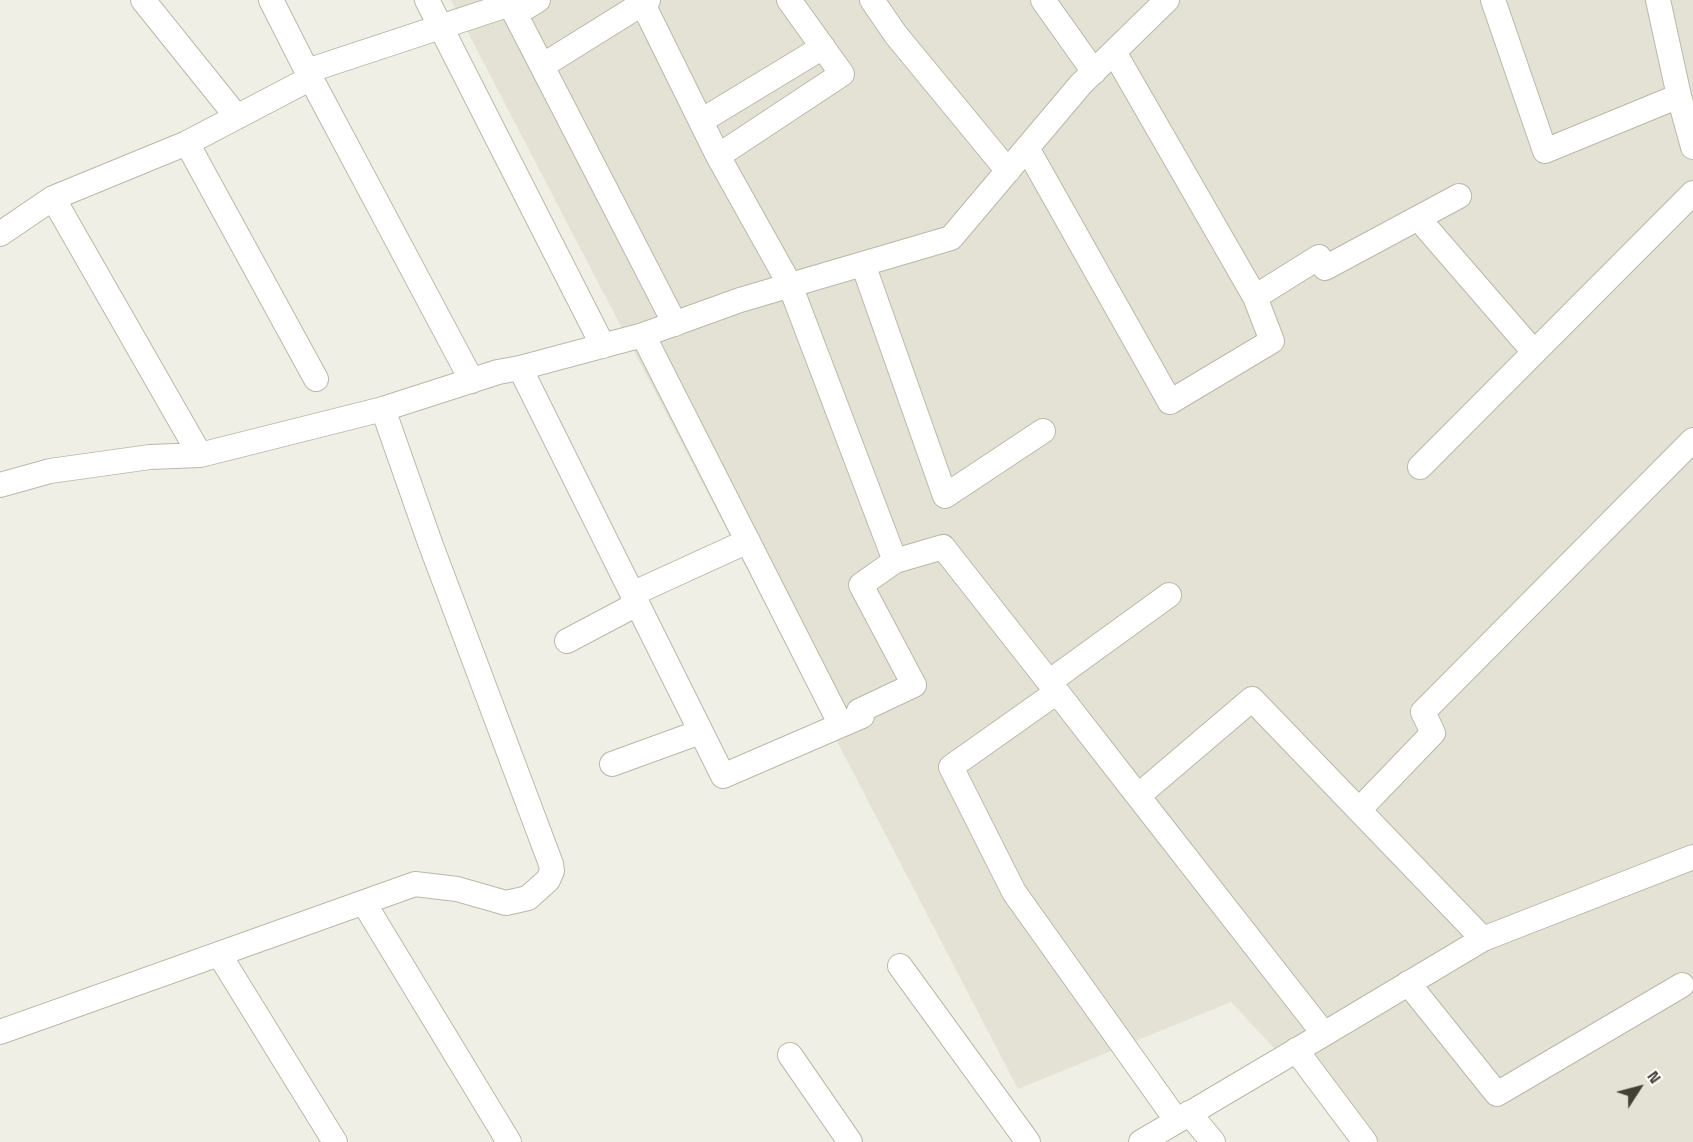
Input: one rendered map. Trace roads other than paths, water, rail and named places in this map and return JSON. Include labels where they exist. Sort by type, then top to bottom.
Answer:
[{"type":"street","points":[[143,0],[237,117]]},
{"type":"street","points":[[271,0],[472,381]]},
{"type":"street","points":[[427,0],[603,346]]},
{"type":"street","points":[[0,234],[53,198],[187,143],[237,117],[309,74],[441,27],[538,0]]},
{"type":"street","points":[[718,156],[842,74],[789,0]]},
{"type":"street","points":[[872,0],[896,35],[1008,171]]},
{"type":"street","points":[[1043,0],[1094,72]]},
{"type":"street","points":[[0,485],[50,471],[150,456],[200,455],[383,409],[498,372],[643,335],[740,300],[951,238],[1081,84],[1167,0]]},
{"type":"street","points":[[1493,0],[1545,151],[1680,96]]},
{"type":"street","points":[[1658,0],[1693,147]]},
{"type":"street","points":[[542,66],[644,1],[718,156],[790,285],[895,561]]},
{"type":"street","points":[[511,6],[675,324]]},
{"type":"street","points":[[701,121],[823,47]]},
{"type":"street","points":[[1027,148],[1170,402],[1272,341],[1255,297],[1114,52]]},
{"type":"street","points":[[187,143],[316,379]]},
{"type":"street","points":[[1420,467],[1693,193]]},
{"type":"street","points":[[1255,297],[1319,257],[1325,268],[1459,196]]},
{"type":"street","points":[[53,198],[200,455]]},
{"type":"street","points":[[1418,218],[1534,352]]},
{"type":"street","points":[[863,264],[945,496],[1043,431]]},
{"type":"street","points":[[643,335],[841,725]]},
{"type":"street","points":[[520,368],[723,776],[862,716],[859,711],[914,686],[861,585],[895,561],[943,547],[1324,1034]]},
{"type":"street","points":[[0,1032],[415,884],[457,889],[506,903],[528,898],[548,880],[552,871],[551,864],[429,540],[383,409]]},
{"type":"street","points":[[1359,810],[1433,733],[1423,712],[1693,440]]},
{"type":"street","points":[[567,641],[635,599],[748,541]]},
{"type":"street","points":[[1169,595],[951,767],[1014,891],[1183,1117],[1213,1142]]},
{"type":"street","points":[[1138,796],[1252,699],[1483,939]]},
{"type":"street","points":[[612,764],[700,732]]},
{"type":"street","points":[[1141,1142],[1483,939],[1693,857]]},
{"type":"street","points":[[364,903],[510,1142]]},
{"type":"street","points":[[219,954],[335,1142]]},
{"type":"street","points":[[900,966],[1028,1142]]},
{"type":"street","points":[[1408,983],[1497,1094],[1682,985]]},
{"type":"street","points":[[1296,1050],[1365,1142]]},
{"type":"street","points":[[790,1056],[850,1142]]}]
